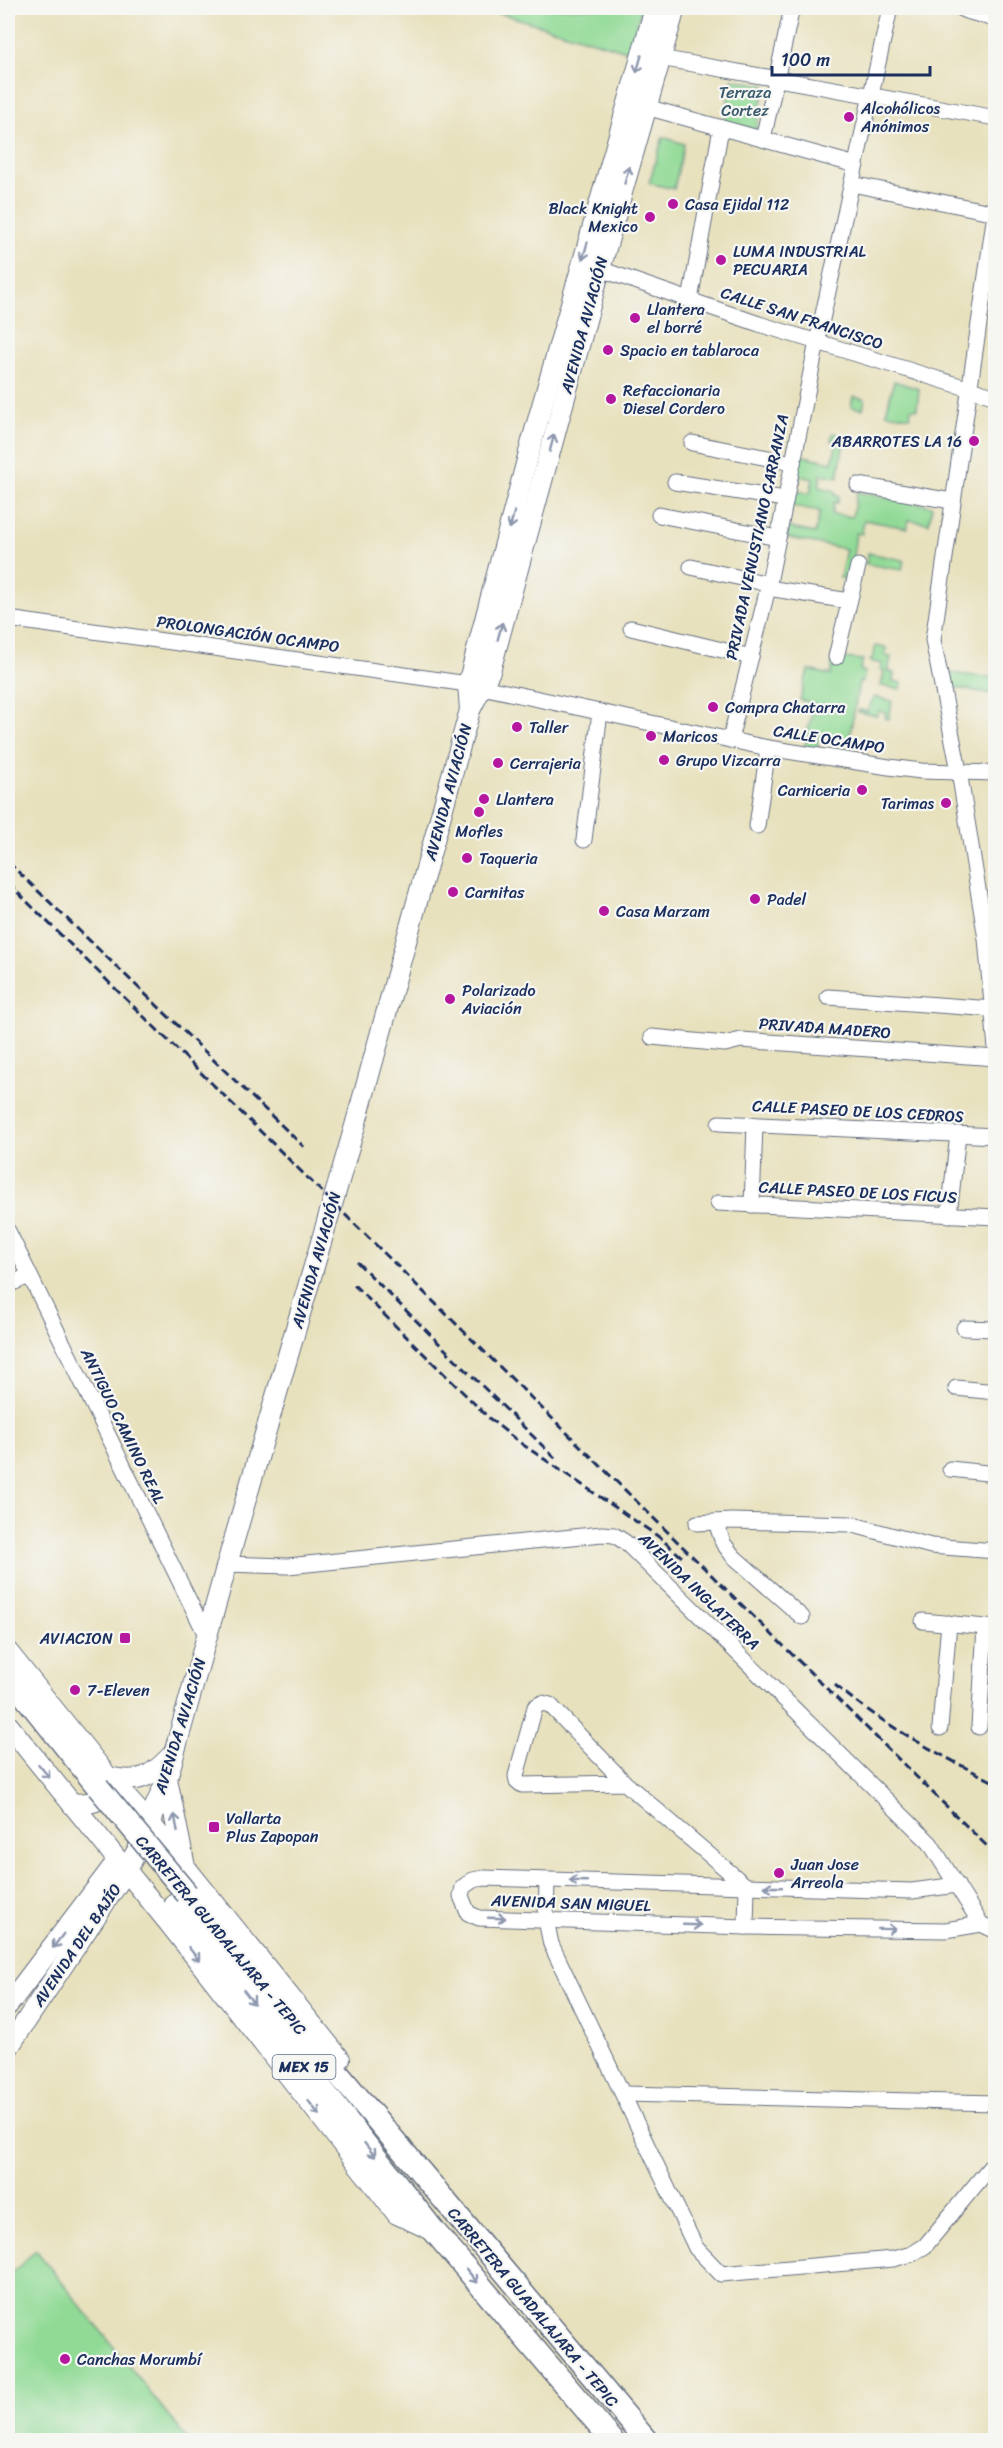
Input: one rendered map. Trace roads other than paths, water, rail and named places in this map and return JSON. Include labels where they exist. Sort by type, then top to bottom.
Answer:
[{"type":"highway","name":"CARRETERA GUADALAJARA - TEPIC","points":[[8,1675],[91,1791]]},
{"type":"highway","name":"CARRETERA GUADALAJARA - TEPIC","points":[[8,1700],[91,1791],[184,1903],[424,2178],[646,2440]]},
{"type":"highway","name":"CARRETERA GUADALAJARA - TEPIC","points":[[184,1903],[434,2231],[612,2440]]},
{"type":"main road","name":"AVENIDA AVIACIÓN","points":[[122,1866],[150,1816],[167,1779],[227,1564],[321,1244],[471,710],[532,441],[655,8]]},
{"type":"main road","name":"AVENIDA AVIACIÓN","points":[[476,686],[490,671],[600,269],[675,8]]},
{"type":"main road","points":[[964,8],[996,17]]},
{"type":"main road","points":[[8,1652],[91,1791],[122,1866],[184,1903],[186,1867],[167,1779]]},
{"type":"main road","points":[[8,1725],[91,1791],[150,1816],[186,1867]]},
{"type":"main road","points":[[91,1791],[144,1778],[153,1773],[174,1753]]},
{"type":"main road","name":"AVENIDA DEL BAJÍO","points":[[8,2005],[122,1866]]},
{"type":"main road","name":"AVENIDA DEL BAJÍO","points":[[8,2048],[122,1866]]},
{"type":"street","points":[[763,139],[792,8]]},
{"type":"street","name":"PRIVADA VENUSTIANO CARRANZA","points":[[730,740],[768,586],[817,342],[890,8]]},
{"type":"street","points":[[660,58],[996,118]]},
{"type":"street","points":[[646,107],[856,165]]},
{"type":"street","points":[[690,300],[722,128]]},
{"type":"street","points":[[852,184],[995,211],[933,640],[991,940],[996,1048]]},
{"type":"street","name":"CALLE SAN FRANCISCO","points":[[600,269],[817,342],[996,397]]},
{"type":"street","points":[[692,443],[792,463]]},
{"type":"street","points":[[675,482],[785,499]]},
{"type":"street","points":[[858,485],[952,501]]},
{"type":"street","points":[[659,515],[778,538]]},
{"type":"street","points":[[836,657],[858,566]]},
{"type":"street","points":[[691,567],[768,586],[849,601]]},
{"type":"street","name":"PROLONGACIÓN OCAMPO","points":[[8,619],[476,686]]},
{"type":"street","points":[[631,628],[751,657]]},
{"type":"street","name":"CALLE OCAMPO","points":[[476,686],[768,748],[899,768],[996,773]]},
{"type":"street","points":[[584,840],[600,712]]},
{"type":"street","points":[[758,826],[768,748]]},
{"type":"street","points":[[828,997],[994,1016]]},
{"type":"street","name":"PRIVADA MADERO","points":[[652,1036],[725,1044],[741,1040],[996,1058]]},
{"type":"street","name":"CALLE PASEO DE LOS CEDROS","points":[[719,1123],[996,1136]]},
{"type":"street","points":[[752,1205],[755,1125]]},
{"type":"street","points":[[949,1215],[958,1134]]},
{"type":"street","name":"CALLE PASEO DE LOS FICUS","points":[[718,1203],[996,1217]]},
{"type":"street","name":"ANTIGUO CAMINO REAL","points":[[8,1231],[207,1637]]},
{"type":"street","points":[[8,1285],[29,1276]]},
{"type":"street","points":[[964,1328],[996,1329]]},
{"type":"street","points":[[956,1388],[996,1392]]},
{"type":"street","points":[[951,1469],[996,1474]]},
{"type":"street","points":[[716,1522],[723,1543],[733,1556],[802,1617]]},
{"type":"street","points":[[697,1523],[850,1524],[931,1546],[996,1551]]},
{"type":"street","name":"AVENIDA INGLATERRA","points":[[227,1564],[288,1566],[602,1534],[614,1535],[625,1542],[930,1843],[981,1923]]},
{"type":"street","points":[[922,1621],[990,1627],[979,1727]]},
{"type":"street","points":[[940,1728],[949,1623]]},
{"type":"street","points":[[625,1783],[522,1785],[519,1783],[516,1776],[535,1707],[542,1703],[550,1705],[625,1783],[747,1887],[746,1927]]},
{"type":"street","name":"AVENIDA SAN MIGUEL","points":[[957,1885],[912,1891],[484,1878],[473,1880],[463,1887],[461,1896],[468,1913],[478,1918],[746,1927],[946,1930],[981,1923]]},
{"type":"street","points":[[547,1881],[546,1920],[551,1944],[696,2248],[721,2274],[893,2259],[912,2254],[925,2246],[996,2160]]},
{"type":"street","points":[[981,1923],[996,1930]]},
{"type":"street","points":[[624,2094],[996,2103]]},
{"type":"railway","points":[[8,862],[304,1147]]},
{"type":"railway","points":[[8,883],[996,1855]]},
{"type":"railway","points":[[357,1262],[556,1459]]},
{"type":"railway","points":[[354,1285],[490,1419],[519,1442],[659,1537],[682,1557]]},
{"type":"railway","points":[[835,1685],[893,1727],[996,1783]]},
{"type":"place","name":"Alcohólicos Anónimos","points":[[849,117]]},
{"type":"place","name":"Casa Ejidal 112","points":[[673,204]]},
{"type":"place","name":"Black Knight Mexico","points":[[650,217]]},
{"type":"place","name":"LUMA INDUSTRIAL PECUARIA","points":[[721,260]]},
{"type":"place","name":"Llantera el borré","points":[[635,318]]},
{"type":"place","name":"Spacio en tablaroca","points":[[608,350]]},
{"type":"place","name":"Refaccionaria Diesel Cordero","points":[[611,399]]},
{"type":"place","name":"ABARROTES LA 16","points":[[974,441]]},
{"type":"place","name":"Compra Chatarra","points":[[713,707]]},
{"type":"place","name":"Taller","points":[[517,727]]},
{"type":"place","name":"Maricos","points":[[651,736]]},
{"type":"place","name":"Grupo Vizcarra","points":[[664,760]]},
{"type":"place","name":"Cerrajeria","points":[[498,763]]},
{"type":"place","name":"Carniceria","points":[[862,790]]},
{"type":"place","name":"Llantera","points":[[484,799]]},
{"type":"place","name":"Tarimas","points":[[946,803]]},
{"type":"place","name":"Mofles","points":[[479,812]]},
{"type":"place","name":"Taqueria","points":[[467,858]]},
{"type":"place","name":"Carnitas","points":[[453,892]]},
{"type":"place","name":"Padel","points":[[755,899]]},
{"type":"place","name":"Casa Marzam","points":[[604,911]]},
{"type":"place","name":"Polarizado Aviación","points":[[450,999]]},
{"type":"place","name":"AVIACION","points":[[125,1638]]},
{"type":"place","name":"7-Eleven","points":[[75,1690]]},
{"type":"place","name":"Vallarta Plus Zapopan","points":[[214,1827]]},
{"type":"place","name":"Juan Jose Arreola","points":[[779,1873]]},
{"type":"place","name":"Canchas Morumbí","points":[[65,2359]]},
{"type":"park label","name":"Terraza Cortez","points":[[745,101]]}]
